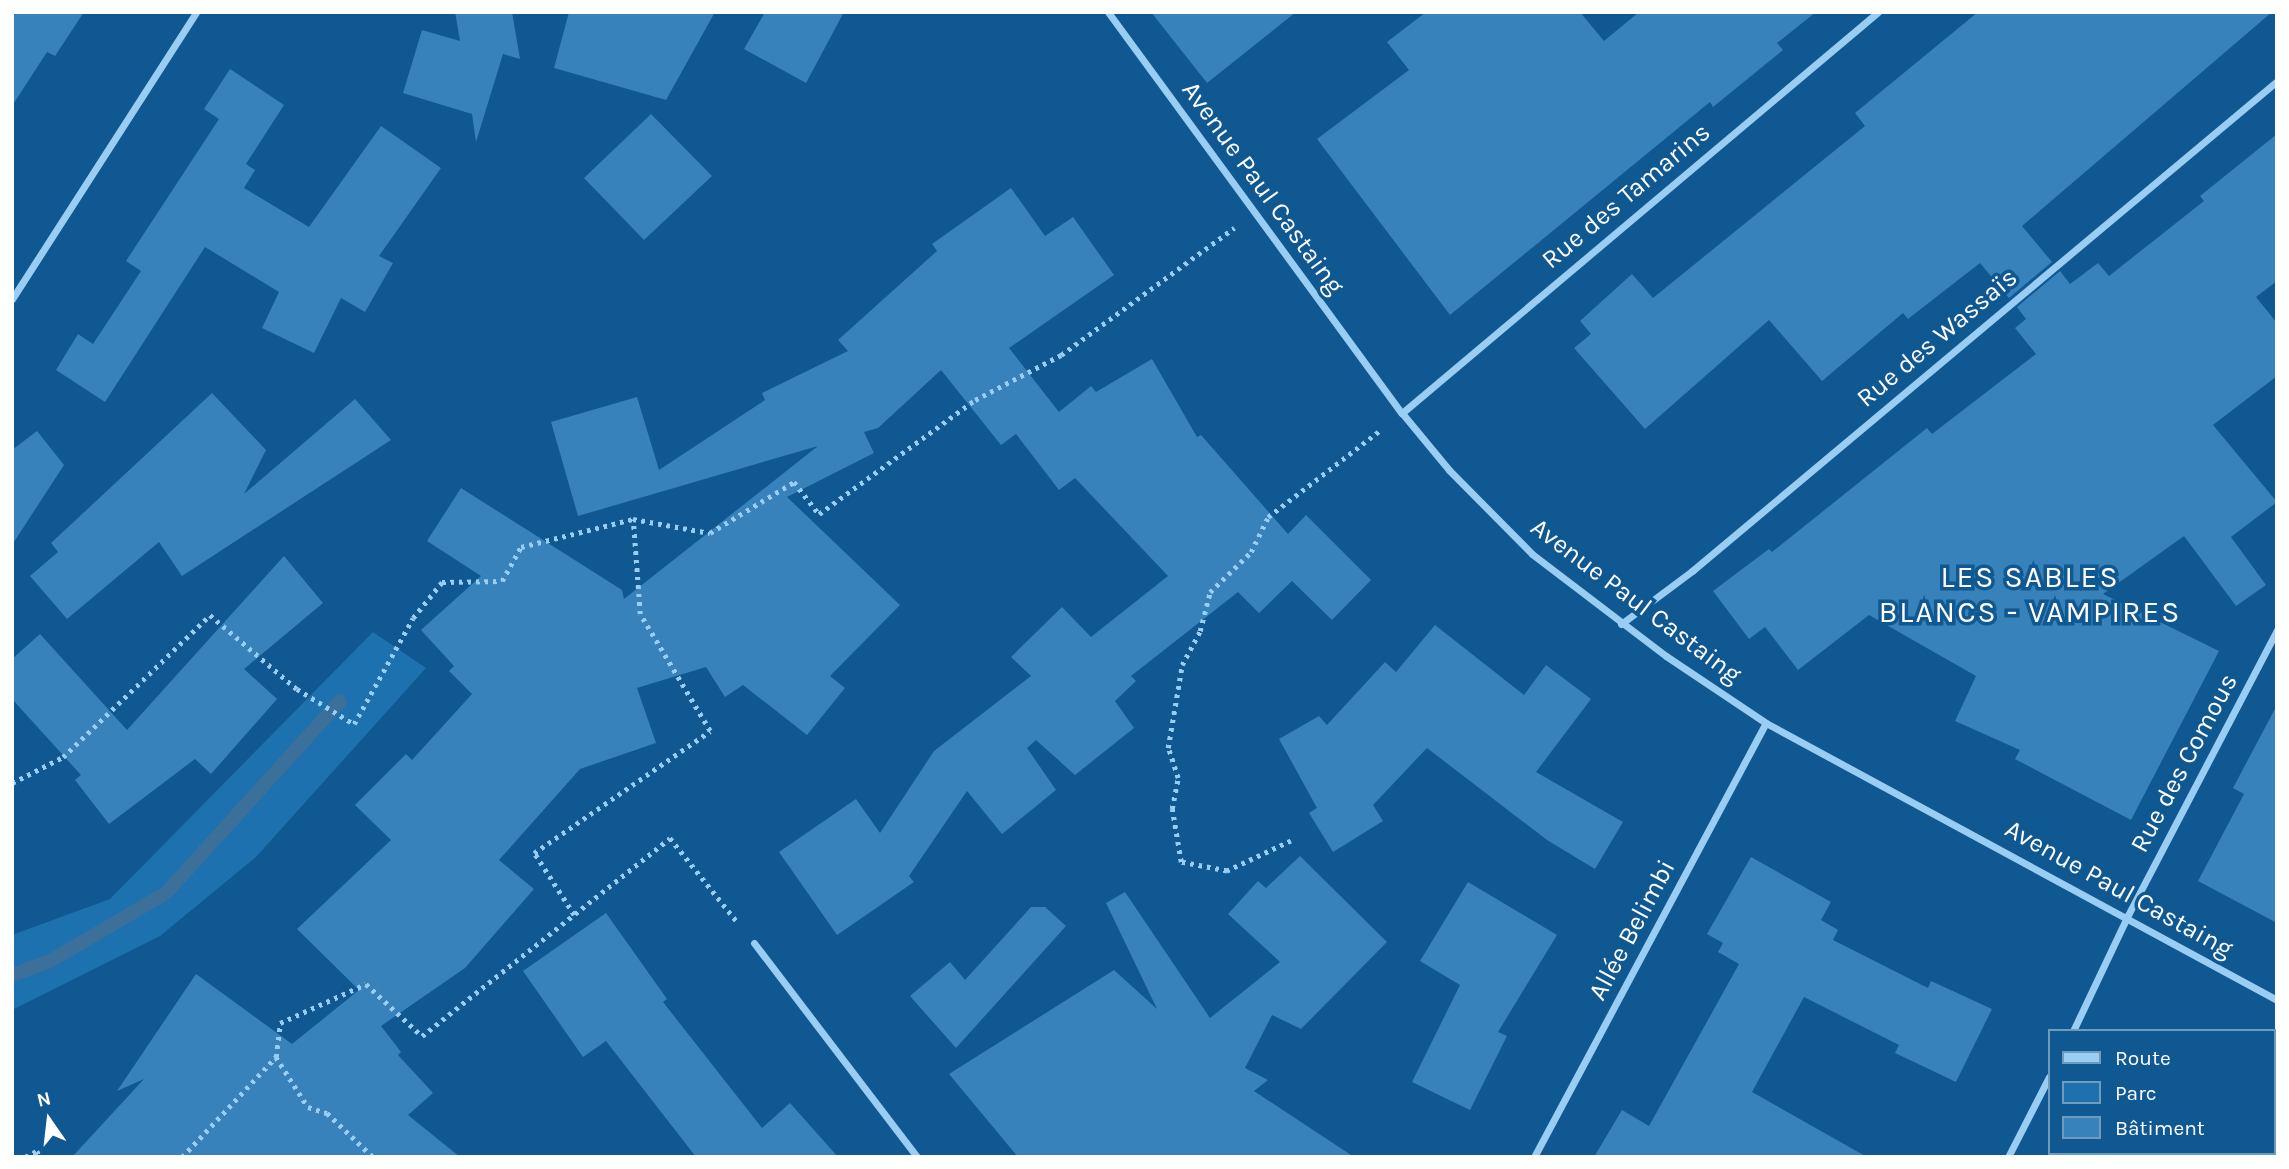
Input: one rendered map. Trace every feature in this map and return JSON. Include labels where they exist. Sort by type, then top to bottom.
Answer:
[{"type":"street","points":[[12,299],[197,12]]},
{"type":"street","name":"Avenue Paul Castaing","points":[[1108,12],[1402,413],[1449,470],[1522,545],[1621,624],[1766,723],[2128,915],[2277,1000]]},
{"type":"street","name":"Rue des Tamarins","points":[[1402,413],[1878,12]]},
{"type":"street","name":"Rue des Wassaïs","points":[[1621,624],[1692,571],[2277,81]]},
{"type":"street","name":"Rue des Comous","points":[[2074,1029],[2128,915],[2277,630]]},
{"type":"street","name":"Allée Belimbi","points":[[1534,1157],[1766,723]]},
{"type":"street","points":[[754,943],[917,1157]]},
{"type":"street","points":[[2008,1157],[2048,1079]]},
{"type":"path","points":[[12,783],[63,757],[210,615],[297,690],[354,724],[413,618],[442,582],[502,581],[521,547],[634,519],[710,533],[794,482],[819,513],[975,400],[1061,355],[1254,213]]},
{"type":"path","points":[[1291,841],[1227,871],[1181,862],[1172,809],[1178,778],[1168,748],[1182,665],[1200,631],[1210,592],[1251,552],[1268,517],[1402,413]]},
{"type":"path","points":[[575,915],[534,853],[710,730],[640,614],[634,519]]},
{"type":"path","points":[[182,1157],[276,1057],[280,1023],[366,984],[422,1036],[670,838],[754,943]]},
{"type":"path","points":[[276,1057],[308,1107],[327,1114],[373,1157]]},
{"type":"path","points":[[25,1157],[37,1151],[40,1157]]},
{"type":"green space","points":[[373,632],[426,668],[256,857],[160,936],[12,1010],[12,935],[110,899]]},
{"type":"building","points":[[12,12],[84,12],[55,56],[47,52],[12,106]]},
{"type":"building","points":[[455,12],[512,12],[520,59],[503,54],[476,142],[472,114],[403,93],[422,30],[460,41]]},
{"type":"building","points":[[569,12],[715,12],[666,100],[554,68]]},
{"type":"building","points":[[765,12],[844,12],[806,83],[744,49]]},
{"type":"building","points":[[1151,12],[1296,12],[1207,83]]},
{"type":"building","points":[[1426,12],[1580,12],[1604,41],[1639,12],[1816,12],[1777,43],[1783,50],[1713,107],[1710,102],[1450,315],[1317,139],[1409,70],[1387,42]]},
{"type":"building","points":[[1978,12],[2272,12],[2022,226],[2052,262],[2009,298],[1980,263],[1908,319],[1903,313],[1822,381],[1769,320],[1645,429],[1574,348],[1591,334],[1580,321],[1632,274],[1653,298],[1865,126],[1855,113]]},
{"type":"building","points":[[230,69],[284,105],[246,164],[255,170],[244,188],[309,227],[381,126],[441,168],[379,256],[393,263],[365,312],[341,298],[314,353],[262,328],[279,292],[205,247],[105,402],[56,370],[78,334],[93,344],[141,271],[126,261],[219,119],[204,109]]},
{"type":"building","points":[[651,114],[712,176],[644,240],[584,178]]},
{"type":"building","points":[[2277,134],[2277,281],[2256,297],[2277,323],[2277,376],[2213,425],[2277,502],[2231,537],[2266,585],[2236,606],[2184,536],[2103,594],[2219,651],[2131,820],[2015,759],[2020,750],[1955,721],[1976,676],[1869,615],[1798,670],[1765,627],[1749,639],[1713,591],[1769,549],[1772,552],[1927,428],[1932,434],[2036,354],[2015,328],[2026,319],[2017,307],[2060,271],[2070,284],[2098,263],[2109,276],[2204,201],[2200,196]]},
{"type":"building","points":[[1011,188],[1045,236],[1073,217],[1114,275],[1009,348],[1059,412],[1091,386],[1096,392],[1152,359],[1197,437],[1201,435],[1288,534],[1306,515],[1371,580],[1332,620],[1292,581],[1259,613],[1238,592],[1131,676],[1136,681],[1115,701],[1134,728],[1075,775],[1036,740],[1027,748],[1056,790],[1002,834],[967,791],[909,876],[914,882],[837,935],[779,852],[856,799],[880,833],[934,751],[1031,676],[1011,657],[1062,607],[1091,637],[1168,576],[1075,478],[1059,490],[1016,434],[1001,445],[941,370],[878,428],[864,432],[874,453],[787,497],[900,605],[830,676],[845,688],[807,735],[743,685],[725,697],[706,667],[637,688],[656,743],[580,769],[499,860],[534,889],[465,968],[381,1026],[401,1052],[398,1055],[433,1093],[408,1115],[460,1157],[72,1157],[144,1079],[117,1091],[196,974],[292,1044],[359,990],[297,929],[391,840],[355,805],[406,754],[412,760],[472,694],[449,671],[454,666],[421,630],[481,576],[427,541],[461,488],[622,590],[624,599],[818,446],[578,516],[551,422],[637,397],[659,470],[765,400],[762,393],[848,351],[838,340],[937,251],[932,244]]},
{"type":"building","points":[[212,393],[266,450],[244,494],[355,399],[391,440],[182,576],[159,542],[67,619],[30,576],[58,552],[51,543]]},
{"type":"building","points":[[37,431],[64,465],[12,545],[12,450]]},
{"type":"building","points":[[284,556],[323,603],[244,669],[277,699],[211,774],[195,759],[109,824],[75,780],[81,775],[12,699],[12,659],[40,634],[127,730]]},
{"type":"building","points":[[1435,625],[1524,695],[1546,665],[1591,699],[1536,772],[1623,822],[1595,869],[1547,840],[1427,748],[1373,805],[1383,821],[1333,852],[1309,813],[1317,808],[1279,739],[1319,716],[1327,725],[1385,662],[1396,672]]},
{"type":"building","points":[[2277,705],[2277,923],[2198,881],[2244,794],[2233,788]]},
{"type":"building","points":[[1300,856],[1387,942],[1301,1029],[1272,1015],[1245,1068],[1268,1080],[1254,1091],[1354,1157],[1018,1157],[949,1074],[1114,970],[1157,1009],[1106,903],[1125,892],[1210,1018],[1280,962],[1228,914],[1258,881],[1266,888]]},
{"type":"building","points":[[1751,857],[1831,902],[1821,920],[1838,930],[1833,940],[1928,988],[1931,981],[1992,1009],[1956,1082],[1895,1053],[1899,1045],[1804,997],[1752,1092],[1867,1157],[1594,1157],[1622,1110],[1649,1126],[1739,964],[1718,952],[1723,943],[1707,934]]},
{"type":"building","points":[[1468,882],[1557,935],[1498,1032],[1507,1036],[1470,1110],[1412,1082],[1460,985],[1420,961]]},
{"type":"building","points":[[1031,907],[1045,907],[1066,926],[956,1048],[910,996],[950,962],[965,980]]},
{"type":"building","points":[[606,913],[667,999],[663,1002],[762,1128],[790,1103],[838,1157],[696,1157],[606,1041],[583,1057],[523,971]]},
{"type":"waterway","points":[[12,975],[50,961],[166,893],[340,701]]},
{"type":"district","name":"LES SABLES BLANCS - VAMPIRES","points":[[2030,594]]}]
